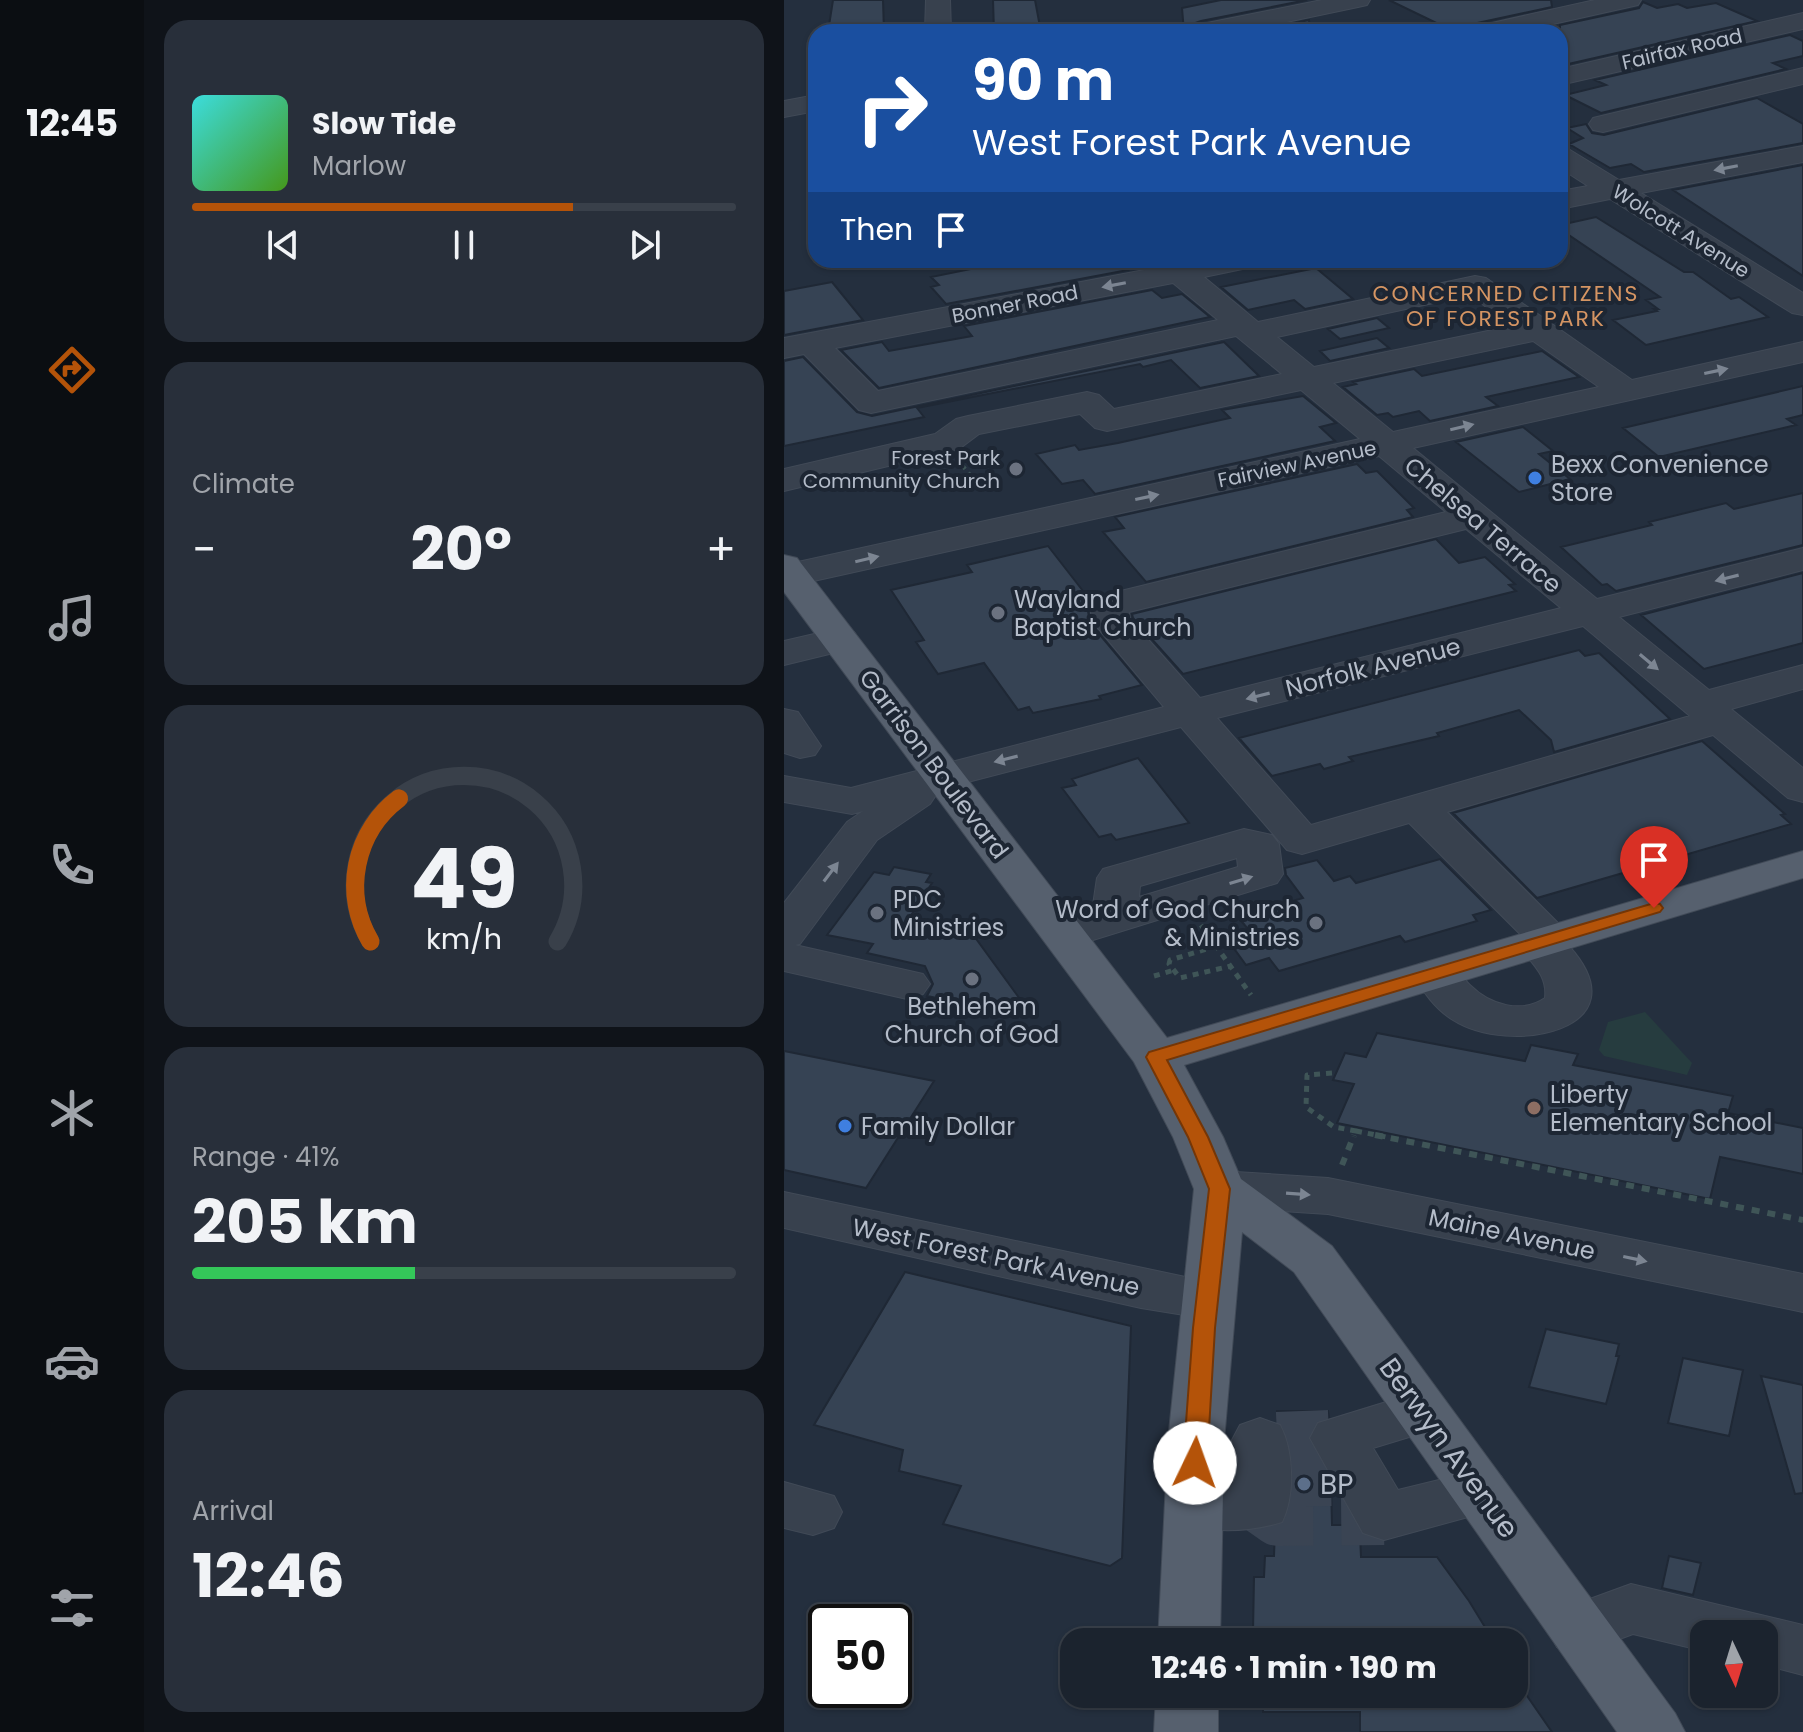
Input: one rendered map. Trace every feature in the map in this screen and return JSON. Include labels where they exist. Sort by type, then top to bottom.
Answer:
[{"type":"main road","name":"Garrison Boulevard","points":[[788,571],[1156,1057],[1198,1137],[1220,1189],[1196,1441],[1190,1628]]},
{"type":"main road","points":[[1156,1057],[1803,864]]},
{"type":"main road","name":"Berwyn Avenue","points":[[1220,1189],[1313,1259],[1653,1732]]},
{"type":"main road","points":[[1186,1732],[1187,1708]]},
{"type":"street","points":[[938,0],[938,24]]},
{"type":"street","points":[[1234,24],[1314,4],[1358,0]]},
{"type":"street","points":[[1520,24],[1629,0]]},
{"type":"street","points":[[1314,4],[1347,24]]},
{"type":"street","points":[[1777,7],[1803,20]]},
{"type":"street","name":"Fairfax Road","points":[[1568,75],[1803,20]]},
{"type":"street","points":[[1603,124],[1803,76]]},
{"type":"street","points":[[784,109],[808,104]]},
{"type":"street","points":[[1568,199],[1803,154]]},
{"type":"street","name":"Wolcott Avenue","points":[[1568,161],[1803,306]]},
{"type":"street","name":"Bonner Road","points":[[798,346],[1163,268]]},
{"type":"street","name":"Chelsea Terrace","points":[[1174,268],[1803,789]]},
{"type":"street","points":[[798,346],[871,403],[1114,351],[1475,285],[1626,391]]},
{"type":"street","points":[[784,480],[947,442],[968,426],[1087,402],[1107,421],[1539,330]]},
{"type":"street","points":[[1114,351],[1175,408]]},
{"type":"street","name":"Fairview Avenue","points":[[788,571],[1803,352]]},
{"type":"street","points":[[1473,516],[1109,605],[1111,621],[1302,841],[1418,808],[1710,712],[1803,677]]},
{"type":"street","name":"Norfolk Avenue","points":[[784,789],[852,801],[943,775],[1803,559]]},
{"type":"street","points":[[784,631],[840,640]]},
{"type":"street","points":[[784,653],[840,640]]},
{"type":"street","points":[[784,934],[862,831],[943,775]]},
{"type":"street","points":[[1418,808],[1545,941],[1565,973],[1570,994],[1568,1002],[1558,1012],[1540,1020],[1517,1022],[1477,1014],[1460,1003],[1435,974]]},
{"type":"street","points":[[1064,935],[1113,920]]},
{"type":"street","points":[[784,957],[907,984]]},
{"type":"street","name":"Maine Avenue","points":[[1220,1189],[1328,1196],[1803,1293]]},
{"type":"street","name":"West Forest Park Avenue","points":[[784,1210],[1141,1289],[1209,1300]]},
{"type":"street","points":[[1194,1506],[1261,1506],[1304,1458],[1422,1412]]},
{"type":"street","points":[[1196,1441],[1304,1458],[1384,1517],[1480,1492]]},
{"type":"street","points":[[1579,1629],[1631,1609],[1690,1623]]},
{"type":"street","points":[[1778,1644],[1803,1650]]},
{"type":"path","points":[[1198,920],[1259,1005]]},
{"type":"path","points":[[1217,946],[1170,960],[1169,964],[1180,978],[1187,979],[1231,966]]},
{"type":"path","points":[[1154,976],[1174,970]]},
{"type":"path","points":[[1332,1073],[1307,1075],[1306,1107],[1334,1127],[1803,1220]]},
{"type":"path","points":[[1342,1166],[1356,1131]]},
{"type":"green space","points":[[1645,1012],[1692,1063],[1687,1075],[1604,1056],[1599,1050],[1608,1022]]},
{"type":"building","points":[[833,0],[883,0],[884,24],[829,24]]},
{"type":"building","points":[[993,0],[1035,0],[1040,24],[994,24]]},
{"type":"building","points":[[1221,0],[1307,0],[1192,24],[1183,24],[1182,8]]},
{"type":"building","points":[[1389,0],[1551,0],[1552,7],[1473,24],[1438,24]]},
{"type":"building","points":[[1643,2],[1657,8],[1678,4],[1687,8],[1716,3],[1757,21],[1568,64],[1568,24],[1565,24],[1639,8]]},
{"type":"building","points":[[1790,35],[1803,41],[1803,56],[1773,63],[1786,69],[1601,113],[1568,96],[1606,85],[1595,80]]},
{"type":"building","points":[[1757,98],[1803,124],[1803,143],[1644,172],[1631,164],[1610,168],[1569,144],[1583,138],[1568,128],[1586,124],[1592,133],[1604,135]]},
{"type":"building","points":[[1803,165],[1803,276],[1673,190]]},
{"type":"building","points":[[1596,217],[1684,272],[1693,272],[1731,299],[1739,297],[1768,317],[1646,345],[1613,320],[1657,311],[1646,300],[1660,297],[1568,234],[1568,223]]},
{"type":"building","points":[[975,268],[1128,270],[946,304],[931,287],[939,285],[931,277]]},
{"type":"building","points":[[1316,268],[1353,299],[1305,309],[1294,300],[1248,310],[1221,287]]},
{"type":"building","points":[[832,282],[863,320],[784,335],[784,291]]},
{"type":"building","points":[[1152,290],[1162,298],[1182,294],[1210,317],[879,388],[841,350],[882,342],[889,351],[972,336],[964,326]]},
{"type":"building","points":[[1377,318],[1389,328],[1340,339],[1328,329]]},
{"type":"building","points":[[1377,338],[1389,348],[1330,361],[1320,351]]},
{"type":"building","points":[[1224,342],[1259,376],[1200,388],[1171,360],[1143,367],[1140,364],[917,408],[924,417],[784,446],[784,361],[803,357],[857,412],[872,416]]},
{"type":"building","points":[[1542,351],[1579,377],[1486,397],[1498,406],[1430,421],[1419,411],[1393,417],[1388,413],[1377,415],[1343,387],[1414,369],[1422,376]]},
{"type":"building","points":[[1803,386],[1803,415],[1787,419],[1796,425],[1659,457],[1623,428]]},
{"type":"building","points":[[1303,396],[1336,423],[1320,427],[1335,441],[1095,494],[1083,480],[1062,484],[1036,454],[1075,445],[1079,450],[1118,443],[1230,418],[1222,410]]},
{"type":"building","points":[[1523,427],[1553,451],[1539,454],[1570,479],[1519,492],[1456,442]]},
{"type":"building","points":[[1357,464],[1366,473],[1377,471],[1414,508],[1407,510],[1413,517],[1146,582],[1103,532],[1124,528],[1115,517]]},
{"type":"building","points":[[1803,493],[1803,545],[1616,591],[1607,584],[1602,585],[1561,547],[1726,503],[1734,509]]},
{"type":"building","points":[[1436,539],[1459,563],[1485,557],[1515,584],[1509,585],[1516,591],[1183,674],[1133,618],[1132,614]]},
{"type":"building","name":"Wayland Baptist Church","points":[[1048,546],[1090,600],[1087,605],[1090,623],[1142,685],[1099,696],[1101,699],[1033,713],[1029,707],[1018,710],[984,663],[938,674],[916,642],[924,640],[891,590],[972,572],[967,565]]},
{"type":"building","points":[[1803,573],[1803,643],[1704,669],[1641,615]]},
{"type":"building","points":[[1579,650],[1585,656],[1599,653],[1670,719],[1554,752],[1551,740],[1519,710],[1437,733],[1439,736],[1349,757],[1353,761],[1324,769],[1320,764],[1272,776],[1239,738]]},
{"type":"building","points":[[1702,741],[1785,814],[1781,815],[1791,824],[1537,898],[1453,813]]},
{"type":"building","points":[[1138,758],[1189,823],[1116,840],[1111,834],[1099,837],[1062,788],[1076,785],[1072,779]]},
{"type":"building","points":[[1440,859],[1491,910],[1473,915],[1477,921],[1405,942],[1400,936],[1279,971],[1269,958],[1246,965],[1225,936],[1248,929],[1238,917],[1303,898],[1286,875],[1285,868],[1317,860],[1334,881],[1350,876],[1356,883]]},
{"type":"building","name":"PDC Ministries","points":[[894,867],[931,874],[926,882],[932,883],[908,920],[974,936],[1033,1017],[927,996],[933,984],[925,966],[867,953],[873,944],[827,935],[874,872],[889,875]]},
{"type":"building","name":"Liberty Elementary School","points":[[1377,1033],[1525,1061],[1531,1045],[1578,1054],[1573,1065],[1733,1096],[1728,1113],[1803,1128],[1803,1174],[1720,1157],[1710,1199],[1337,1123],[1354,1084],[1333,1080],[1345,1053],[1366,1057]]},
{"type":"building","name":"Family Dollar","points":[[784,1051],[934,1081],[866,1188],[784,1170]]},
{"type":"building","points":[[905,1272],[1131,1326],[1122,1558],[1110,1566],[943,1524],[961,1486],[899,1471],[903,1450],[814,1425]]},
{"type":"building","points":[[1546,1329],[1619,1344],[1616,1356],[1619,1356],[1606,1404],[1529,1387]]},
{"type":"building","points":[[1683,1358],[1743,1370],[1729,1436],[1668,1423]]},
{"type":"building","points":[[1761,1376],[1803,1385],[1803,1493],[1795,1494]]},
{"type":"building","points":[[1277,1411],[1328,1411],[1329,1417],[1315,1422],[1307,1439],[1331,1482],[1332,1525],[1355,1525],[1360,1534],[1361,1557],[1437,1557],[1486,1628],[1253,1628],[1254,1577],[1264,1577],[1265,1556],[1274,1556],[1275,1527],[1285,1523],[1294,1487],[1291,1447],[1283,1424],[1277,1421]]},
{"type":"building","points":[[1669,1556],[1701,1563],[1693,1595],[1662,1588]]},
{"type":"building","points":[[1528,1697],[1552,1732],[1360,1732],[1360,1712],[1263,1712],[1263,1708],[1528,1708]]},
{"type":"tunnel","points":[[1277,1440],[1329,1438]]},
{"type":"tunnel","points":[[1277,1479],[1331,1478]]},
{"type":"tunnel","points":[[1261,1506],[1278,1518],[1384,1517]]},
{"type":"place","name":"Forest Park Community Church","points":[[1016,469]]},
{"type":"place","name":"Bexx Convenience Store","points":[[1535,478]]},
{"type":"place","name":"Wayland Baptist Church","points":[[998,613]]},
{"type":"place","name":"PDC Ministries","points":[[877,913]]},
{"type":"place","name":"Word of God Church & Ministries","points":[[1316,923]]},
{"type":"place","name":"Bethlehem Church of God","points":[[972,979]]},
{"type":"place","name":"Liberty Elementary School","points":[[1534,1108]]},
{"type":"place","name":"Family Dollar","points":[[845,1126]]},
{"type":"place","name":"BP","points":[[1304,1484]]},
{"type":"district","name":"CONCERNED CITIZENS OF FOREST PARK","points":[[1506,306]]},
{"type":"route","points":[[1195,1463],[1204,1328],[1220,1189],[1198,1137],[1156,1057],[1654,908]]}]
